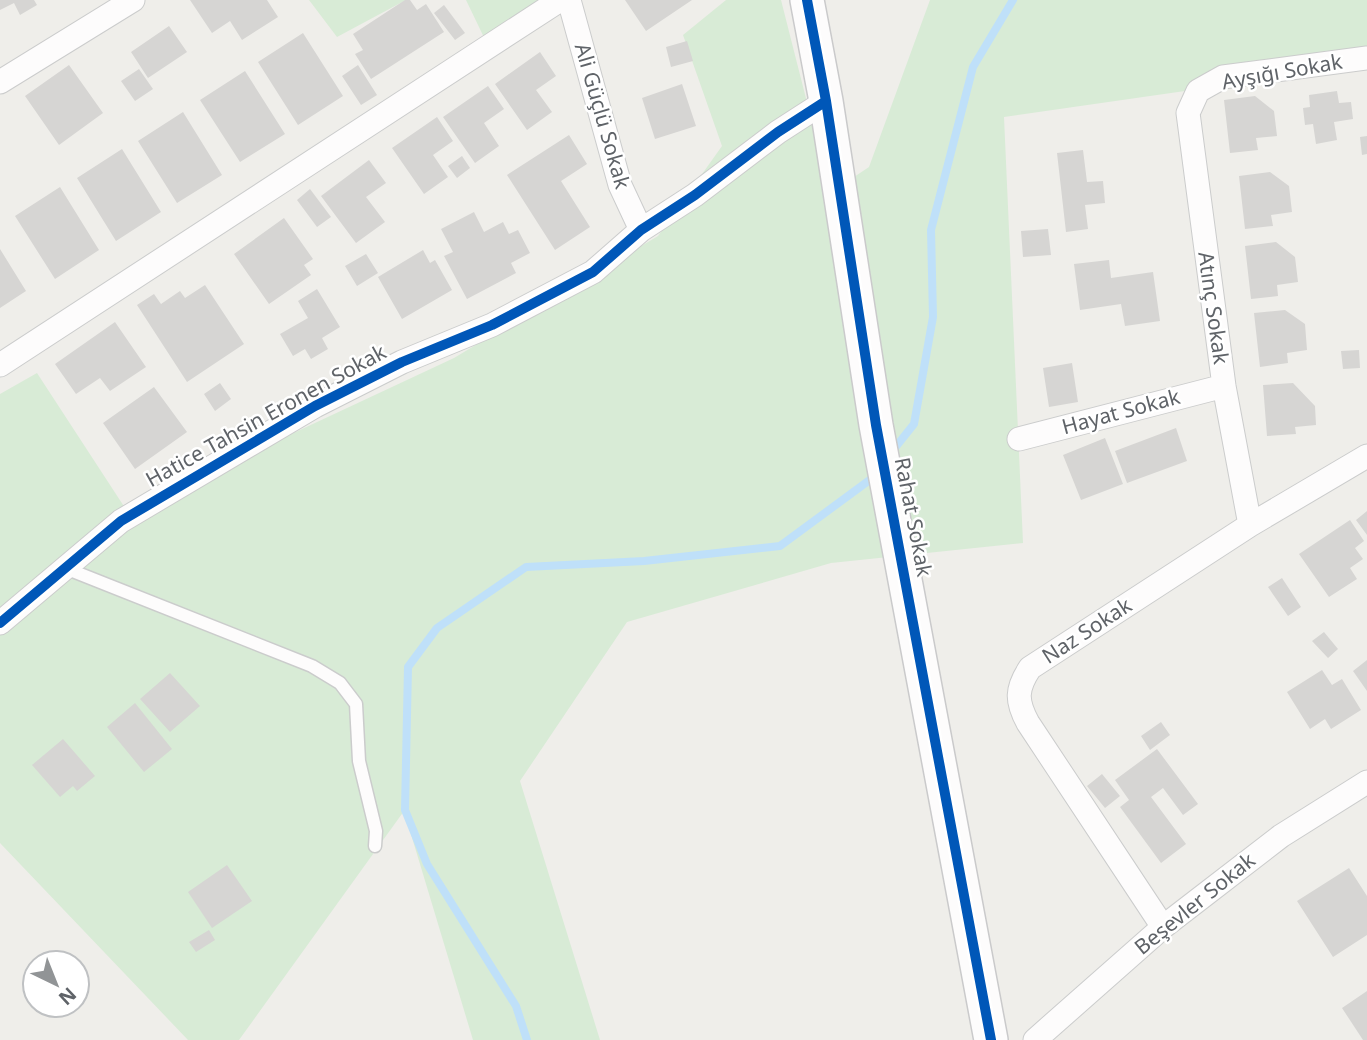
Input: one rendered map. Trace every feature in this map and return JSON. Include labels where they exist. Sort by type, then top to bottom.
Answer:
[{"type":"street","points":[[0,82],[133,0]]},
{"type":"street","points":[[0,365],[560,0]]},
{"type":"street","name":"Ali Güçlü Sokak","points":[[569,0],[620,185],[641,230]]},
{"type":"street","name":"Rahat Sokak","points":[[807,0],[826,101],[876,425],[991,1040]]},
{"type":"street","name":"Ayşığı Sokak","points":[[1198,91],[1223,77],[1367,58]]},
{"type":"street","name":"Atınç Sokak","points":[[1198,91],[1188,113],[1224,386],[1250,525]]},
{"type":"street","name":"Hatice Tahsin Eronen Sokak","points":[[0,623],[121,521],[315,406],[402,362],[492,325],[593,272],[641,230],[695,195],[778,132],[826,101]]},
{"type":"street","name":"Hayat Sokak","points":[[1019,439],[1224,386]]},
{"type":"street","name":"Naz Sokak","points":[[1163,927],[1028,723],[1018,696],[1021,681],[1030,668],[1250,525],[1367,456]]},
{"type":"street","name":"Beşevler Sokak","points":[[1035,1040],[1163,927],[1281,836],[1364,789]]},
{"type":"lane","points":[[65,568],[312,666],[340,683],[356,704],[359,761],[376,831],[375,846]]},
{"type":"green space","points":[[309,0],[406,0],[337,37]]},
{"type":"green space","points":[[466,0],[558,0],[491,52]]},
{"type":"green space","points":[[726,0],[781,0],[830,193],[869,167],[930,0],[1367,0],[1367,65],[1004,117],[1023,543],[831,563],[627,622],[520,781],[600,1040],[473,1040],[404,811],[239,1040],[188,1040],[0,843],[0,394],[37,373],[127,511],[454,358],[658,236],[722,146],[683,35]]},
{"type":"building","points":[[0,0],[34,0],[37,5],[20,15],[14,3],[0,10]]},
{"type":"building","points":[[190,0],[267,0],[278,17],[242,40],[230,21],[212,33]]},
{"type":"building","points":[[405,0],[410,0],[417,10],[426,4],[444,32],[371,79],[355,54],[363,50],[353,34]]},
{"type":"building","points":[[625,0],[692,0],[646,31]]},
{"type":"building","points":[[444,5],[465,33],[455,40],[434,13]]},
{"type":"building","points":[[169,26],[187,52],[148,78],[131,52]]},
{"type":"building","points":[[303,33],[343,96],[298,125],[258,62]]},
{"type":"building","points":[[687,41],[693,61],[671,67],[666,47]]},
{"type":"building","points":[[540,52],[556,76],[536,90],[552,112],[527,130],[495,84]]},
{"type":"building","points":[[69,65],[103,113],[59,145],[25,96]]},
{"type":"building","points":[[358,65],[377,95],[361,105],[342,76]]},
{"type":"building","points":[[139,69],[153,89],[135,101],[121,81]]},
{"type":"building","points":[[245,71],[285,134],[240,162],[200,100]]},
{"type":"building","points":[[682,84],[696,126],[655,139],[642,98]]},
{"type":"building","points":[[488,86],[504,109],[484,123],[499,146],[475,163],[443,117]]},
{"type":"building","points":[[1337,91],[1339,103],[1351,102],[1353,119],[1334,122],[1337,140],[1316,144],[1313,124],[1305,125],[1303,108],[1310,107],[1309,95]]},
{"type":"building","points":[[1255,96],[1274,111],[1277,136],[1256,138],[1258,150],[1230,153],[1224,100]]},
{"type":"building","points":[[183,112],[222,175],[177,203],[138,141]]},
{"type":"building","points":[[437,117],[453,141],[433,155],[448,177],[424,194],[392,148]]},
{"type":"building","points":[[569,135],[587,164],[561,181],[590,227],[555,250],[507,175]]},
{"type":"building","points":[[1367,136],[1367,154],[1362,155],[1360,137]]},
{"type":"building","points":[[122,149],[161,212],[116,241],[77,178]]},
{"type":"building","points":[[1083,150],[1087,182],[1103,181],[1105,203],[1085,205],[1088,229],[1066,232],[1057,153]]},
{"type":"building","points":[[462,156],[470,168],[457,178],[448,166]]},
{"type":"building","points":[[369,160],[386,183],[366,197],[385,222],[356,243],[321,196]]},
{"type":"building","points":[[1270,172],[1289,186],[1292,212],[1271,215],[1273,226],[1245,229],[1239,176]]},
{"type":"building","points":[[60,187],[99,250],[55,279],[15,216]]},
{"type":"building","points":[[310,189],[331,217],[317,227],[297,200]]},
{"type":"building","points":[[474,212],[484,232],[503,222],[509,234],[518,230],[530,253],[511,263],[516,273],[467,299],[444,256],[453,252],[441,229]]},
{"type":"building","points":[[284,218],[313,259],[304,265],[311,275],[269,304],[234,254]]},
{"type":"building","points":[[1048,229],[1051,255],[1023,257],[1021,231]]},
{"type":"building","points":[[1276,242],[1295,257],[1298,282],[1277,285],[1278,296],[1251,299],[1245,246]]},
{"type":"building","points":[[0,249],[26,291],[0,308]]},
{"type":"building","points":[[423,250],[430,263],[435,260],[452,290],[402,319],[378,277]]},
{"type":"building","points":[[366,254],[378,273],[357,286],[345,266]]},
{"type":"building","points":[[1109,260],[1111,278],[1153,272],[1160,321],[1125,326],[1121,304],[1080,310],[1074,264]]},
{"type":"building","points":[[205,285],[244,344],[187,382],[137,305],[154,294],[161,304],[180,291],[185,298]]},
{"type":"building","points":[[317,289],[340,327],[322,338],[328,349],[311,359],[305,349],[293,356],[280,334],[308,318],[298,301]]},
{"type":"building","points":[[1285,310],[1305,324],[1307,350],[1287,353],[1288,363],[1260,367],[1254,313]]},
{"type":"building","points":[[115,322],[146,367],[110,391],[100,378],[76,394],[55,364]]},
{"type":"building","points":[[1359,350],[1360,368],[1343,369],[1341,351]]},
{"type":"building","points":[[1072,363],[1078,402],[1049,407],[1043,368]]},
{"type":"building","points":[[220,383],[231,399],[215,411],[204,394]]},
{"type":"building","points":[[1293,383],[1315,406],[1316,425],[1295,427],[1296,434],[1267,436],[1263,385]]},
{"type":"building","points":[[154,387],[187,432],[135,469],[103,423]]},
{"type":"building","points":[[1176,428],[1187,461],[1127,483],[1115,451]]},
{"type":"building","points":[[1105,438],[1123,484],[1081,500],[1063,455]]},
{"type":"building","points":[[1367,511],[1367,535],[1356,520]]},
{"type":"building","points":[[1350,520],[1364,541],[1355,548],[1363,559],[1350,568],[1357,579],[1329,597],[1299,554]]},
{"type":"building","points":[[1282,578],[1301,607],[1288,616],[1268,587]]},
{"type":"building","points":[[1324,632],[1338,649],[1328,658],[1312,641]]},
{"type":"building","points":[[1367,660],[1367,691],[1353,671]]},
{"type":"building","points":[[1322,670],[1332,685],[1342,679],[1361,710],[1331,729],[1325,719],[1310,729],[1287,692]]},
{"type":"building","points":[[170,673],[200,706],[170,732],[140,699]]},
{"type":"building","points":[[135,703],[172,749],[144,772],[107,727]]},
{"type":"building","points":[[1161,722],[1170,735],[1150,750],[1141,736]]},
{"type":"building","points":[[63,739],[95,776],[77,791],[73,786],[60,797],[32,765]]},
{"type":"building","points":[[1157,749],[1198,804],[1183,815],[1163,788],[1151,797],[1186,844],[1161,863],[1120,807],[1129,800],[1115,780]]},
{"type":"building","points":[[1102,774],[1120,796],[1105,808],[1087,786]]},
{"type":"building","points":[[227,865],[252,901],[212,928],[188,892]]},
{"type":"building","points":[[1349,868],[1367,896],[1367,935],[1333,957],[1297,901]]},
{"type":"building","points":[[209,930],[215,940],[196,952],[189,942]]},
{"type":"building","points":[[1367,991],[1367,1040],[1363,1040],[1342,1008]]},
{"type":"waterway","points":[[890,454],[914,424],[933,317],[931,230],[973,67],[1013,0]]},
{"type":"waterway","points":[[527,1040],[516,1006],[427,864],[405,810],[408,667],[437,628],[526,567],[644,561],[780,546],[871,479],[876,472]]},
{"type":"cycle path","points":[[807,0],[826,101],[876,425],[991,1040]]},
{"type":"cycle path","points":[[0,623],[121,521],[315,406],[402,362],[492,325],[593,272],[641,230],[695,195],[778,132],[826,101]]}]
